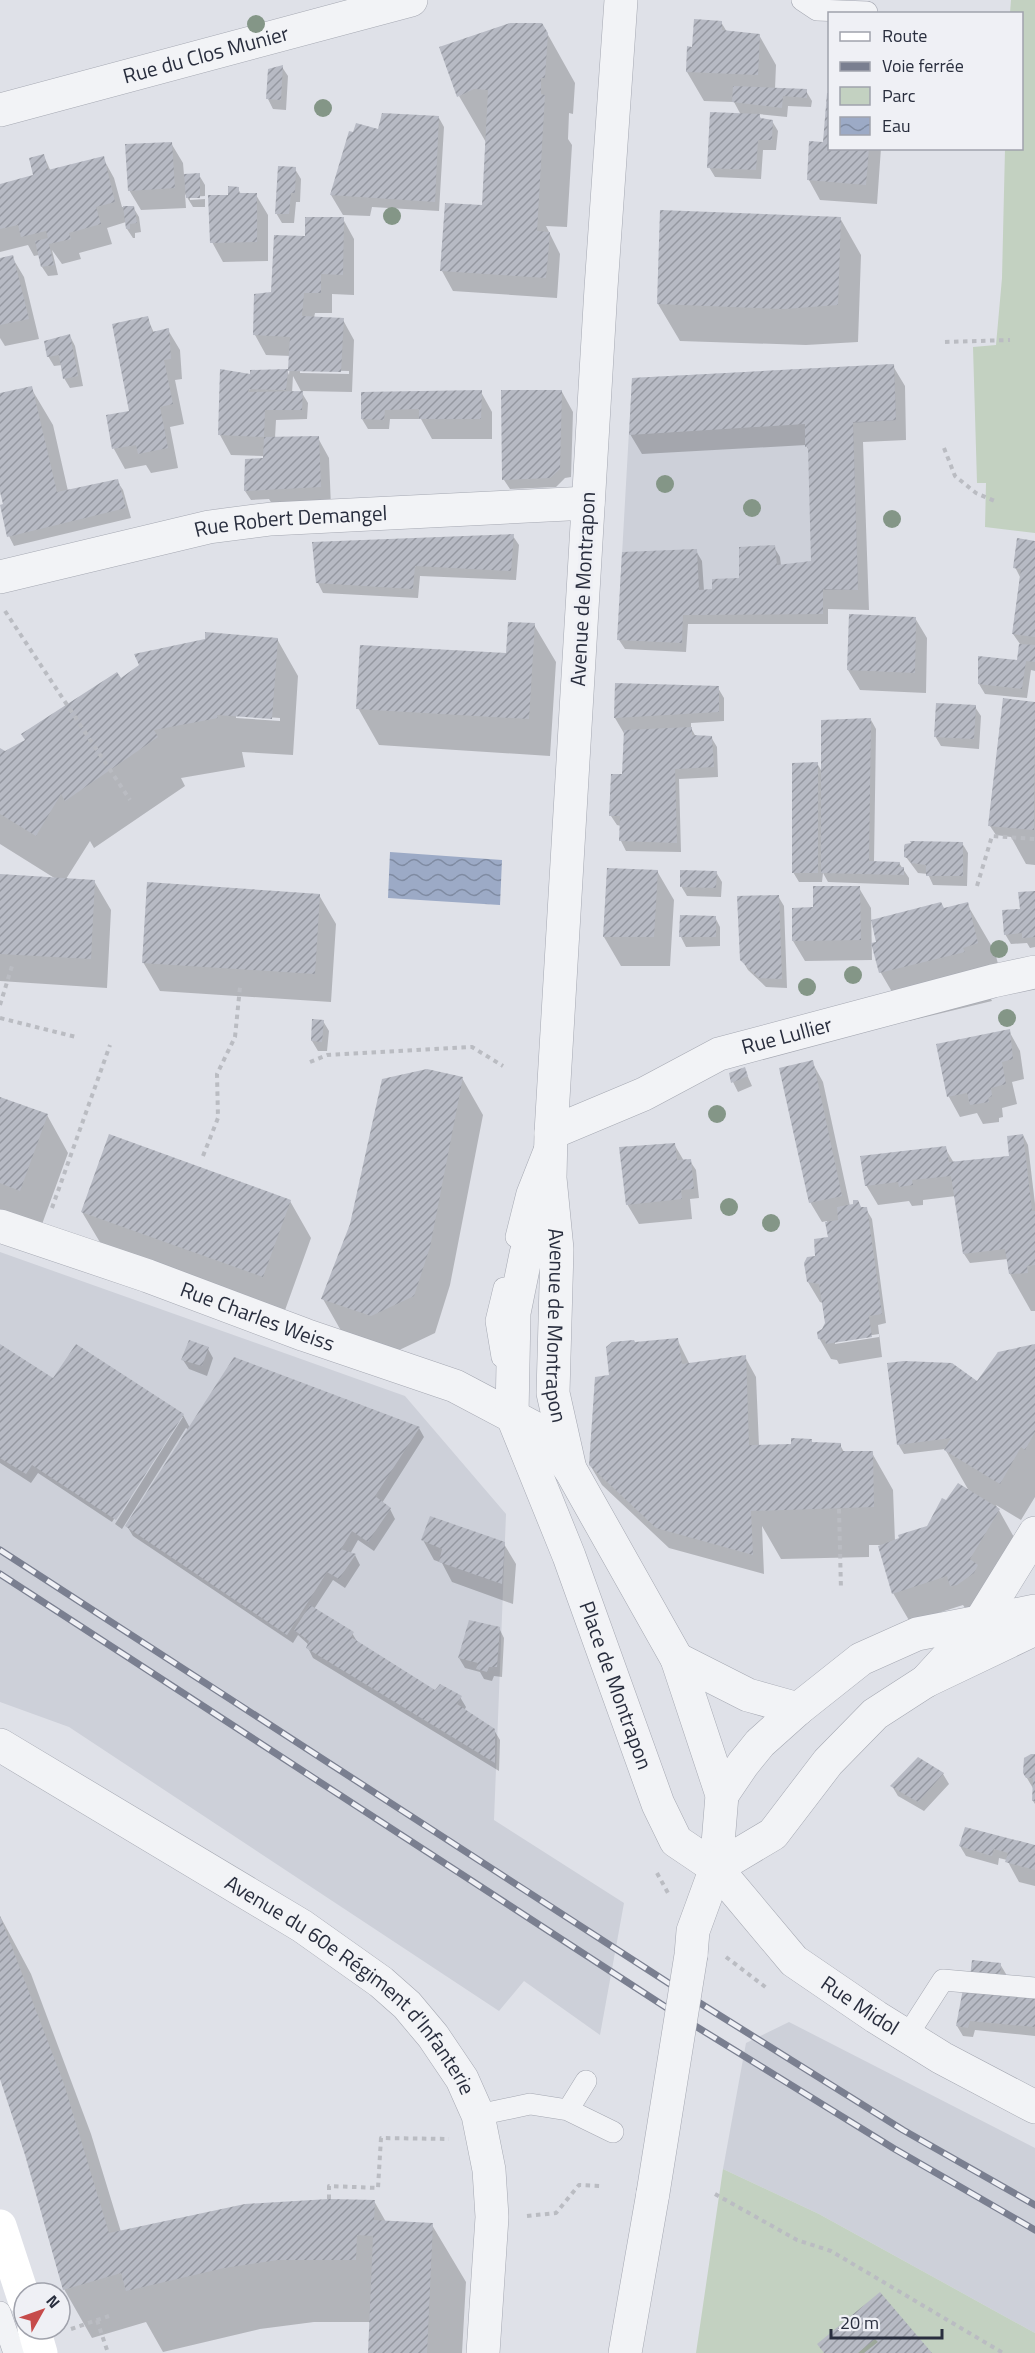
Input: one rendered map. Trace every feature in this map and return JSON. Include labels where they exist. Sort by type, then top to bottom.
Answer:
[{"type":"main road","points":[[0,2226],[18,2281]]},
{"type":"street","name":"Rue du Clos Munier","points":[[0,110],[411,0]]},
{"type":"street","name":"Avenue de Montrapon","points":[[570,1469],[553,1393],[557,1249],[550,1178],[551,1133],[588,503],[621,0]]},
{"type":"street","name":"Rue Robert Demangel","points":[[0,577],[219,526],[271,519],[588,503]]},
{"type":"street","name":"Rue Lullier","points":[[551,1133],[644,1094],[719,1054],[993,981],[1035,972]]},
{"type":"street","name":"Avenue de Montrapon","points":[[512,1415],[514,1313],[526,1254],[550,1178]]},
{"type":"street","name":"Rue Charles Weiss","points":[[0,1226],[148,1276],[304,1335],[454,1386],[542,1432],[570,1469]]},
{"type":"street","name":"Place de Montrapon","points":[[512,1415],[569,1556],[658,1804],[676,1841],[716,1868]]},
{"type":"street","points":[[570,1469],[677,1659],[722,1795],[716,1868],[693,1931],[653,2193],[625,2353]]},
{"type":"street","points":[[926,1681],[980,1622],[1035,1533]]},
{"type":"street","points":[[722,1795],[760,1743],[798,1709],[861,1659],[917,1634],[1035,1611]]},
{"type":"street","points":[[716,1868],[773,1834],[828,1762],[875,1714],[926,1681],[1035,1629]]},
{"type":"street","points":[[677,1659],[748,1695],[798,1709]]},
{"type":"street","name":"Avenue du 60e Régiment d'Infanterie","points":[[0,1745],[302,1926],[381,1982],[407,2005],[433,2036],[462,2079],[478,2115],[489,2170],[492,2217],[483,2353]]},
{"type":"street","name":"Rue Midol","points":[[716,1868],[794,1961],[942,2058],[1035,2107]]},
{"type":"lane","points":[[802,0],[817,10],[867,12]]},
{"type":"lane","points":[[512,1415],[496,1321],[527,1193],[551,1133]]},
{"type":"lane","points":[[907,2036],[943,1980],[1035,1988]]},
{"type":"lane","points":[[568,2110],[586,2081]]},
{"type":"lane","points":[[478,2115],[530,2104],[568,2110],[613,2132]]},
{"type":"lane","points":[[0,2312],[14,2353]]},
{"type":"path","points":[[945,342],[1010,340]]},
{"type":"path","points":[[944,448],[955,476],[976,493],[997,502]]},
{"type":"path","points":[[0,603],[130,800]]},
{"type":"path","points":[[977,885],[992,836],[1035,839]]},
{"type":"path","points":[[0,1005],[12,966]]},
{"type":"path","points":[[202,1156],[218,1118],[217,1074],[235,1037],[240,987]]},
{"type":"path","points":[[0,1018],[76,1037]]},
{"type":"path","points":[[53,1206],[110,1045]]},
{"type":"path","points":[[310,1062],[327,1055],[472,1047],[502,1066]]},
{"type":"path","points":[[839,1509],[841,1590]]},
{"type":"path","points":[[654,1863],[657,1874]]},
{"type":"path","points":[[329,2199],[329,2186],[378,2188],[381,2138],[431,2139]]},
{"type":"path","points":[[520,2217],[556,2213],[579,2185],[600,2186]]},
{"type":"path","points":[[715,2194],[797,2240],[831,2251],[1003,2353]]},
{"type":"path","points":[[72,2328],[109,2316]]},
{"type":"path","points":[[97,2320],[108,2353]]},
{"type":"shaded area","points":[[894,364],[896,420],[853,423],[858,590],[620,590],[632,378]]},
{"type":"shaded area","points":[[0,1252],[405,1396],[506,1514],[494,1820],[624,1903],[600,2035],[524,1981],[499,2011],[69,1727],[0,1702]]},
{"type":"shaded area","points":[[789,2022],[1035,2148],[1035,2333],[819,2214],[723,2169],[746,2043]]},
{"type":"green space","points":[[1011,0],[1035,0],[1035,533],[985,527],[986,483],[977,483],[973,347],[996,345],[1002,278],[1005,150],[1023,150],[1023,12],[1010,12]]},
{"type":"green space","points":[[723,2169],[819,2214],[1035,2333],[1035,2353],[696,2353]]},
{"type":"water","points":[[390,852],[502,860],[500,905],[388,898]]},
{"type":"building","points":[[694,19],[722,21],[722,30],[760,34],[758,75],[686,72],[687,46],[692,47]]},
{"type":"building","points":[[510,23],[542,23],[548,33],[545,78],[541,78],[541,94],[545,95],[537,231],[550,232],[546,278],[440,271],[445,203],[482,205],[488,90],[474,89],[457,97],[439,47]]},
{"type":"building","points":[[283,65],[281,100],[266,99],[268,69]]},
{"type":"building","points":[[733,86],[807,89],[807,98],[783,96],[782,108],[732,102]]},
{"type":"building","points":[[828,93],[828,150],[869,150],[866,185],[807,180],[809,141],[823,142]]},
{"type":"building","points":[[710,112],[760,114],[760,118],[773,120],[772,140],[758,140],[756,170],[707,168]]},
{"type":"building","points":[[382,113],[439,116],[435,202],[330,195],[349,131],[353,132],[356,123],[378,129]]},
{"type":"building","points":[[172,142],[175,188],[128,191],[125,144]]},
{"type":"building","points":[[44,154],[48,170],[104,156],[115,202],[96,207],[101,224],[69,233],[71,239],[49,244],[54,265],[41,267],[35,241],[48,238],[46,231],[21,237],[18,225],[0,229],[0,184],[33,175],[29,158]]},
{"type":"building","points":[[278,166],[296,167],[295,193],[291,193],[289,214],[275,214]]},
{"type":"building","points":[[200,173],[200,198],[186,198],[184,174]]},
{"type":"building","points":[[228,186],[239,187],[239,193],[257,193],[257,242],[210,243],[208,195],[228,195]]},
{"type":"building","points":[[123,206],[134,206],[137,223],[130,224],[130,229],[126,229]]},
{"type":"building","points":[[660,210],[841,217],[838,305],[784,309],[657,304]]},
{"type":"building","points":[[305,217],[344,217],[343,275],[321,274],[321,293],[304,293],[302,316],[344,318],[341,372],[288,371],[286,390],[249,389],[248,392],[303,391],[302,410],[265,410],[264,437],[218,435],[220,369],[250,374],[250,370],[288,369],[290,337],[253,335],[254,294],[271,292],[274,235],[305,236]]},
{"type":"building","points":[[13,255],[29,319],[0,325],[0,258]]},
{"type":"building","points":[[148,316],[152,332],[169,328],[171,359],[164,360],[173,404],[160,407],[168,448],[138,454],[136,445],[112,449],[106,415],[129,411],[112,324]]},
{"type":"building","points":[[70,334],[78,376],[63,379],[59,355],[47,357],[44,341]]},
{"type":"building","points":[[894,364],[896,420],[853,422],[858,590],[823,589],[823,614],[683,615],[682,643],[617,640],[622,552],[697,549],[699,590],[712,589],[712,579],[739,578],[739,547],[775,545],[777,565],[811,561],[808,447],[805,447],[805,424],[629,435],[632,378]]},
{"type":"building","points":[[32,386],[57,492],[118,479],[126,508],[7,537],[0,505],[3,504],[0,492],[0,393]]},
{"type":"building","points":[[482,390],[481,419],[419,419],[419,409],[385,410],[384,420],[361,419],[361,392]]},
{"type":"building","points":[[501,390],[562,390],[560,469],[550,478],[502,480]]},
{"type":"building","points":[[319,436],[321,487],[244,491],[245,459],[263,458],[264,437]]},
{"type":"building","points":[[514,534],[511,571],[415,566],[413,589],[316,583],[312,542]]},
{"type":"building","points":[[1017,538],[1035,541],[1035,637],[1012,634],[1021,569],[1013,568]]},
{"type":"building","points":[[849,614],[916,617],[915,673],[847,670]]},
{"type":"building","points":[[508,622],[535,623],[529,719],[356,709],[360,645],[506,653]]},
{"type":"building","points":[[205,632],[278,638],[272,719],[217,715],[218,718],[154,730],[158,737],[65,801],[61,794],[36,836],[0,814],[0,748],[5,751],[25,740],[21,734],[117,672],[121,678],[139,665],[134,654],[205,639]]},
{"type":"building","points":[[1019,644],[1035,645],[1035,662],[1026,661],[1022,689],[978,684],[978,656],[1017,660]]},
{"type":"building","points":[[615,683],[719,686],[719,712],[614,718]]},
{"type":"building","points":[[1003,698],[1035,702],[1034,830],[988,826]]},
{"type":"building","points":[[936,703],[976,705],[974,739],[934,737]]},
{"type":"building","points":[[871,718],[869,861],[900,862],[899,867],[904,867],[904,875],[821,873],[821,720]]},
{"type":"building","points":[[692,727],[692,735],[712,736],[714,767],[675,769],[677,843],[619,841],[620,816],[609,816],[611,774],[622,774],[624,730]]},
{"type":"building","points":[[818,762],[818,873],[792,873],[792,763]]},
{"type":"building","points":[[910,841],[963,842],[963,876],[926,876],[926,865],[911,863],[910,859],[904,857],[904,846],[911,843]]},
{"type":"building","points":[[607,868],[658,870],[654,937],[603,937]]},
{"type":"building","points":[[680,870],[717,871],[716,888],[680,887]]},
{"type":"building","points":[[0,874],[95,880],[91,959],[0,954]]},
{"type":"building","points":[[147,882],[320,894],[315,974],[142,963]]},
{"type":"building","points":[[813,886],[860,886],[861,940],[792,941],[792,908],[813,907]]},
{"type":"building","points":[[1035,891],[1035,937],[1022,938],[1022,933],[1004,935],[1002,910],[1020,909],[1018,892]]},
{"type":"building","points":[[779,895],[782,979],[759,978],[740,960],[737,896]]},
{"type":"building","points":[[941,902],[944,908],[968,902],[978,943],[963,948],[965,952],[879,973],[871,943],[876,942],[871,920]]},
{"type":"building","points":[[680,915],[716,916],[716,937],[679,937]]},
{"type":"building","points":[[312,1019],[324,1020],[322,1042],[311,1041]]},
{"type":"building","points":[[1010,1029],[1013,1059],[1002,1062],[1006,1084],[991,1088],[992,1096],[988,1098],[989,1102],[970,1105],[967,1093],[947,1097],[936,1044]]},
{"type":"building","points":[[813,1060],[842,1196],[809,1203],[779,1068]]},
{"type":"building","points":[[745,1067],[748,1076],[731,1083],[729,1073]]},
{"type":"building","points":[[427,1069],[463,1077],[430,1247],[414,1296],[371,1316],[321,1299],[350,1224],[382,1079]]},
{"type":"building","points":[[0,1097],[48,1114],[20,1191],[0,1183]]},
{"type":"building","points":[[109,1134],[291,1200],[263,1277],[81,1212]]},
{"type":"building","points":[[1023,1134],[1032,1211],[1035,1211],[1035,1265],[1027,1266],[1028,1273],[1009,1274],[1005,1249],[963,1254],[951,1176],[912,1180],[913,1185],[899,1187],[898,1182],[865,1186],[860,1156],[946,1146],[949,1162],[1009,1156],[1007,1136]]},
{"type":"building","points":[[675,1143],[677,1160],[691,1159],[694,1189],[681,1190],[682,1199],[626,1205],[619,1147]]},
{"type":"building","points":[[853,1200],[858,1200],[861,1207],[867,1207],[882,1314],[869,1316],[872,1337],[826,1344],[825,1340],[818,1339],[817,1332],[825,1323],[819,1284],[807,1282],[804,1263],[807,1257],[815,1256],[814,1239],[828,1237],[825,1222],[838,1220],[837,1207],[853,1204]]},
{"type":"building","points":[[678,1338],[682,1364],[746,1355],[749,1445],[791,1444],[791,1438],[812,1439],[812,1442],[841,1443],[841,1451],[873,1451],[874,1507],[751,1511],[753,1555],[656,1528],[589,1465],[595,1377],[609,1375],[606,1347],[612,1342]]},
{"type":"building","points":[[189,1340],[209,1347],[202,1366],[181,1360]]},
{"type":"building","points":[[0,1344],[53,1378],[76,1344],[184,1414],[116,1520],[32,1465],[26,1474],[0,1458]]},
{"type":"building","points":[[1035,1344],[1035,1432],[1025,1450],[1021,1447],[1000,1484],[944,1450],[951,1438],[897,1445],[887,1363],[904,1361],[952,1363],[977,1381],[998,1352]]},
{"type":"building","points":[[234,1357],[420,1427],[375,1496],[391,1508],[368,1542],[352,1531],[341,1549],[356,1554],[339,1579],[327,1572],[287,1635],[125,1526]]},
{"type":"building","points":[[958,1483],[1000,1509],[970,1559],[978,1565],[974,1573],[957,1585],[950,1586],[947,1576],[892,1594],[878,1546],[899,1538],[898,1535],[927,1526],[942,1498],[946,1500]]},
{"type":"building","points":[[430,1516],[505,1542],[502,1584],[439,1562],[442,1549],[421,1540]]},
{"type":"building","points":[[310,1605],[354,1632],[351,1637],[435,1690],[440,1684],[462,1696],[457,1704],[495,1729],[495,1763],[306,1648],[309,1641],[294,1630]]},
{"type":"building","points":[[469,1620],[500,1627],[497,1667],[489,1667],[487,1672],[476,1669],[478,1663],[458,1658]]},
{"type":"building","points":[[1035,1754],[1035,1801],[1032,1801],[1033,1778],[1026,1778],[1023,1773],[1024,1758]]},
{"type":"building","points":[[918,1757],[944,1773],[918,1802],[890,1786]]},
{"type":"building","points":[[965,1827],[1035,1845],[1035,1870],[1005,1862],[1008,1853],[994,1849],[992,1856],[959,1846]]},
{"type":"building","points":[[0,1916],[64,2084],[109,2233],[245,2204],[329,2199],[375,2200],[374,2220],[433,2223],[427,2353],[368,2353],[373,2236],[357,2235],[356,2260],[278,2260],[224,2268],[126,2291],[121,2273],[72,2287],[72,2281],[60,2281],[25,2155],[0,2079]]},
{"type":"building","points":[[972,1960],[1001,1963],[1000,1979],[970,1977]]},
{"type":"building","points":[[963,1989],[1035,1996],[1035,2027],[970,2021],[968,2028],[956,2026]]},
{"type":"building","points":[[880,2292],[932,2353],[864,2353],[878,2342],[875,2339],[858,2353],[824,2353],[817,2344]]},
{"type":"railway","points":[[0,1550],[687,1995],[903,2130],[1035,2205]]},
{"type":"railway","points":[[0,1574],[684,2019],[893,2148],[1035,2230]]}]
